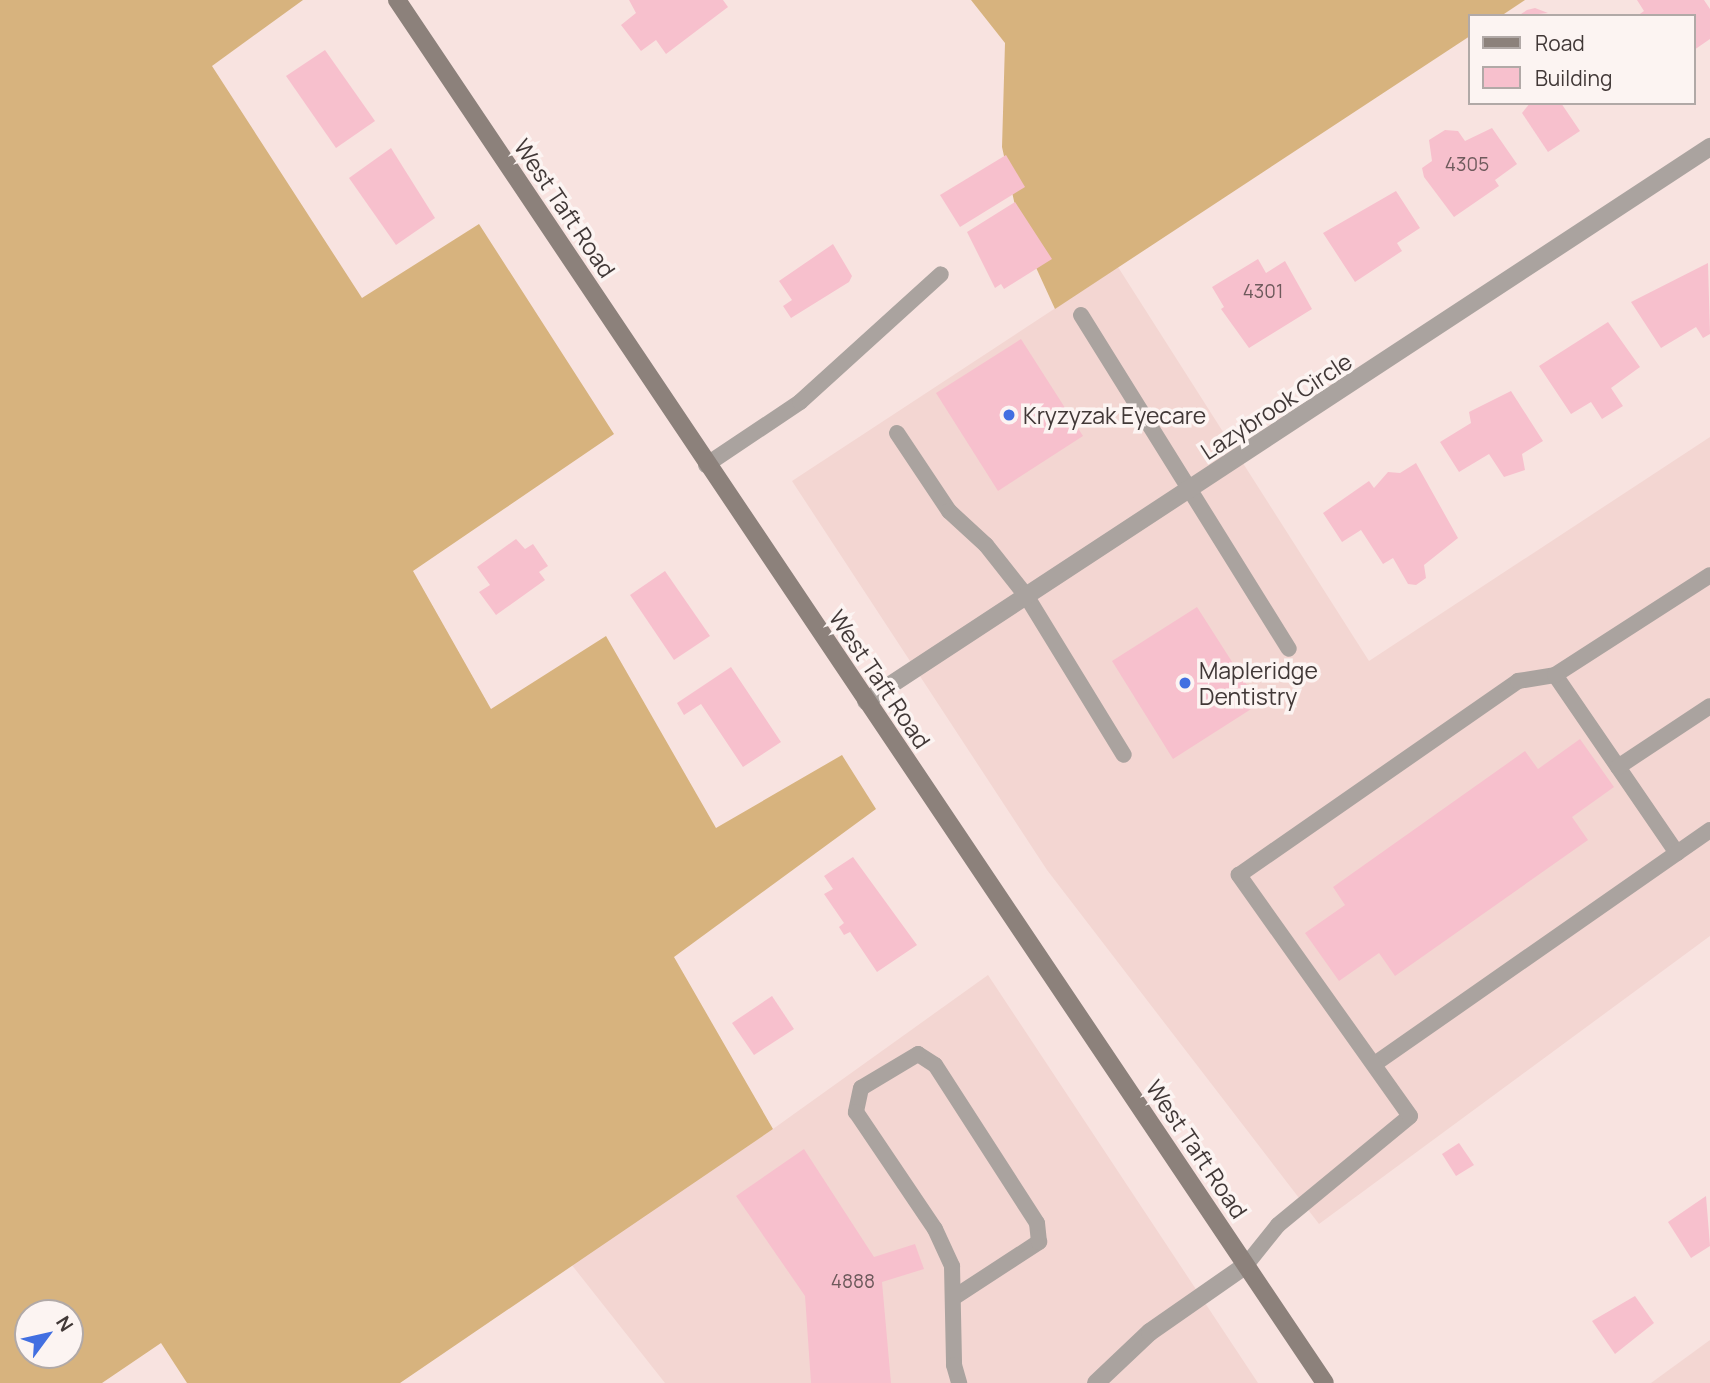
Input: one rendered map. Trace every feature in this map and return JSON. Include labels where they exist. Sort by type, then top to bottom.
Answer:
[{"type":"main road","name":"West Taft Road","points":[[397,0],[706,465],[1325,1383]]},
{"type":"street","name":"Lazybrook Circle","points":[[866,701],[1188,493],[1710,147]]},
{"type":"street","points":[[1096,1383],[1150,1332],[1246,1265]]},
{"type":"lane","points":[[706,465],[800,402],[941,274]]},
{"type":"lane","points":[[1081,315],[1167,448],[1188,493],[1289,649]]},
{"type":"lane","points":[[897,433],[949,511],[986,545],[1027,597],[1124,755]]},
{"type":"lane","points":[[1246,1265],[1278,1225],[1410,1116],[1376,1063],[1239,875],[1518,681],[1555,675],[1710,575]]},
{"type":"lane","points":[[1555,675],[1677,853]]},
{"type":"lane","points":[[1618,767],[1710,706]]},
{"type":"lane","points":[[1376,1063],[1710,830]]},
{"type":"lane","points":[[953,1298],[1039,1242],[1037,1223],[935,1065],[918,1054],[861,1088],[856,1112],[935,1229],[952,1266],[953,1298],[959,1383]]},
{"type":"shaded area","points":[[0,0],[303,0],[212,66],[362,298],[479,224],[614,434],[413,571],[491,709],[606,636],[716,828],[842,755],[876,809],[674,957],[773,1129],[400,1383],[187,1383],[161,1343],[102,1383],[0,1383]]},
{"type":"shaded area","points":[[971,0],[1525,0],[1504,14],[1468,14],[1468,37],[1055,309],[1022,237],[1002,147],[1005,43]]},
{"type":"shaded area","points":[[1118,267],[1369,661],[1710,437],[1710,936],[1319,1224],[1047,870],[792,481]]},
{"type":"shaded area","points":[[988,975],[1258,1383],[665,1383],[571,1264],[773,1129]]},
{"type":"shaded area","points":[[1710,1340],[1710,1383],[1651,1383]]},
{"type":"building","points":[[629,0],[723,0],[728,7],[666,54],[656,40],[641,51],[621,25],[636,13]]},
{"type":"building","points":[[1637,0],[1704,0],[1710,9],[1710,39],[1696,49],[1696,14],[1640,14],[1644,11]]},
{"type":"building","points":[[1535,8],[1548,13],[1521,14]]},
{"type":"building","points":[[325,50],[375,121],[336,148],[286,76]]},
{"type":"building","points":[[1528,105],[1562,105],[1580,131],[1548,152],[1522,113]]},
{"type":"building","points":[[1492,128],[1517,164],[1495,180],[1499,186],[1454,217],[1424,177],[1422,168],[1432,161],[1429,140],[1445,130],[1458,131],[1465,141]]},
{"type":"building","points":[[391,148],[435,218],[396,245],[349,178]]},
{"type":"building","points":[[1006,155],[1025,187],[960,227],[940,195]]},
{"type":"building","points":[[1396,191],[1420,228],[1397,243],[1402,251],[1355,282],[1323,233]]},
{"type":"building","points":[[1015,202],[1052,259],[1004,289],[1001,284],[995,288],[967,232]]},
{"type":"building","points":[[833,244],[852,276],[849,282],[791,318],[783,306],[792,300],[779,281]]},
{"type":"building","points":[[1258,259],[1266,273],[1285,261],[1312,309],[1249,348],[1221,309],[1224,307],[1212,287]]},
{"type":"building","points":[[1708,263],[1710,334],[1703,338],[1696,327],[1661,348],[1631,302]]},
{"type":"building","points":[[1608,322],[1640,367],[1611,388],[1623,406],[1602,419],[1591,402],[1571,414],[1539,366]]},
{"type":"building","name":"Kryzyzak Eyecare","points":[[1021,339],[1083,436],[998,491],[936,393]]},
{"type":"building","points":[[1511,391],[1543,441],[1522,454],[1525,470],[1504,477],[1489,454],[1459,472],[1440,442],[1471,423],[1469,412]]},
{"type":"building","points":[[1416,463],[1458,538],[1424,565],[1426,578],[1416,585],[1408,584],[1393,558],[1383,564],[1361,530],[1342,542],[1323,513],[1369,481],[1374,488],[1388,472],[1400,473]]},
{"type":"building","points":[[516,539],[525,549],[533,544],[548,566],[539,572],[545,580],[496,615],[479,592],[490,585],[477,567]]},
{"type":"building","points":[[665,571],[710,636],[674,660],[630,595]]},
{"type":"building","name":"Mapleridge Dentistry","points":[[1197,607],[1259,704],[1173,759],[1112,661]]},
{"type":"building","points":[[731,667],[781,742],[743,767],[701,704],[684,715],[677,703]]},
{"type":"building","points":[[1580,739],[1614,787],[1572,817],[1588,840],[1395,976],[1379,953],[1339,981],[1305,933],[1345,905],[1333,887],[1525,751],[1538,769]]},
{"type":"building","points":[[853,857],[917,945],[877,972],[850,932],[844,935],[839,927],[844,923],[824,894],[833,889],[824,876]]},
{"type":"building","points":[[772,996],[794,1029],[754,1055],[732,1023]]},
{"type":"building","points":[[1459,1143],[1474,1165],[1456,1176],[1442,1154]]},
{"type":"building","points":[[804,1149],[874,1257],[915,1244],[924,1269],[882,1282],[891,1383],[811,1383],[805,1296],[736,1196]]},
{"type":"building","points":[[1706,1196],[1710,1246],[1691,1258],[1668,1222]]},
{"type":"building","points":[[1635,1296],[1654,1323],[1615,1354],[1592,1321]]},
{"type":"place","name":"Kryzyzak Eyecare","points":[[1009,415]]},
{"type":"place","name":"Mapleridge Dentistry","points":[[1185,683]]}]
